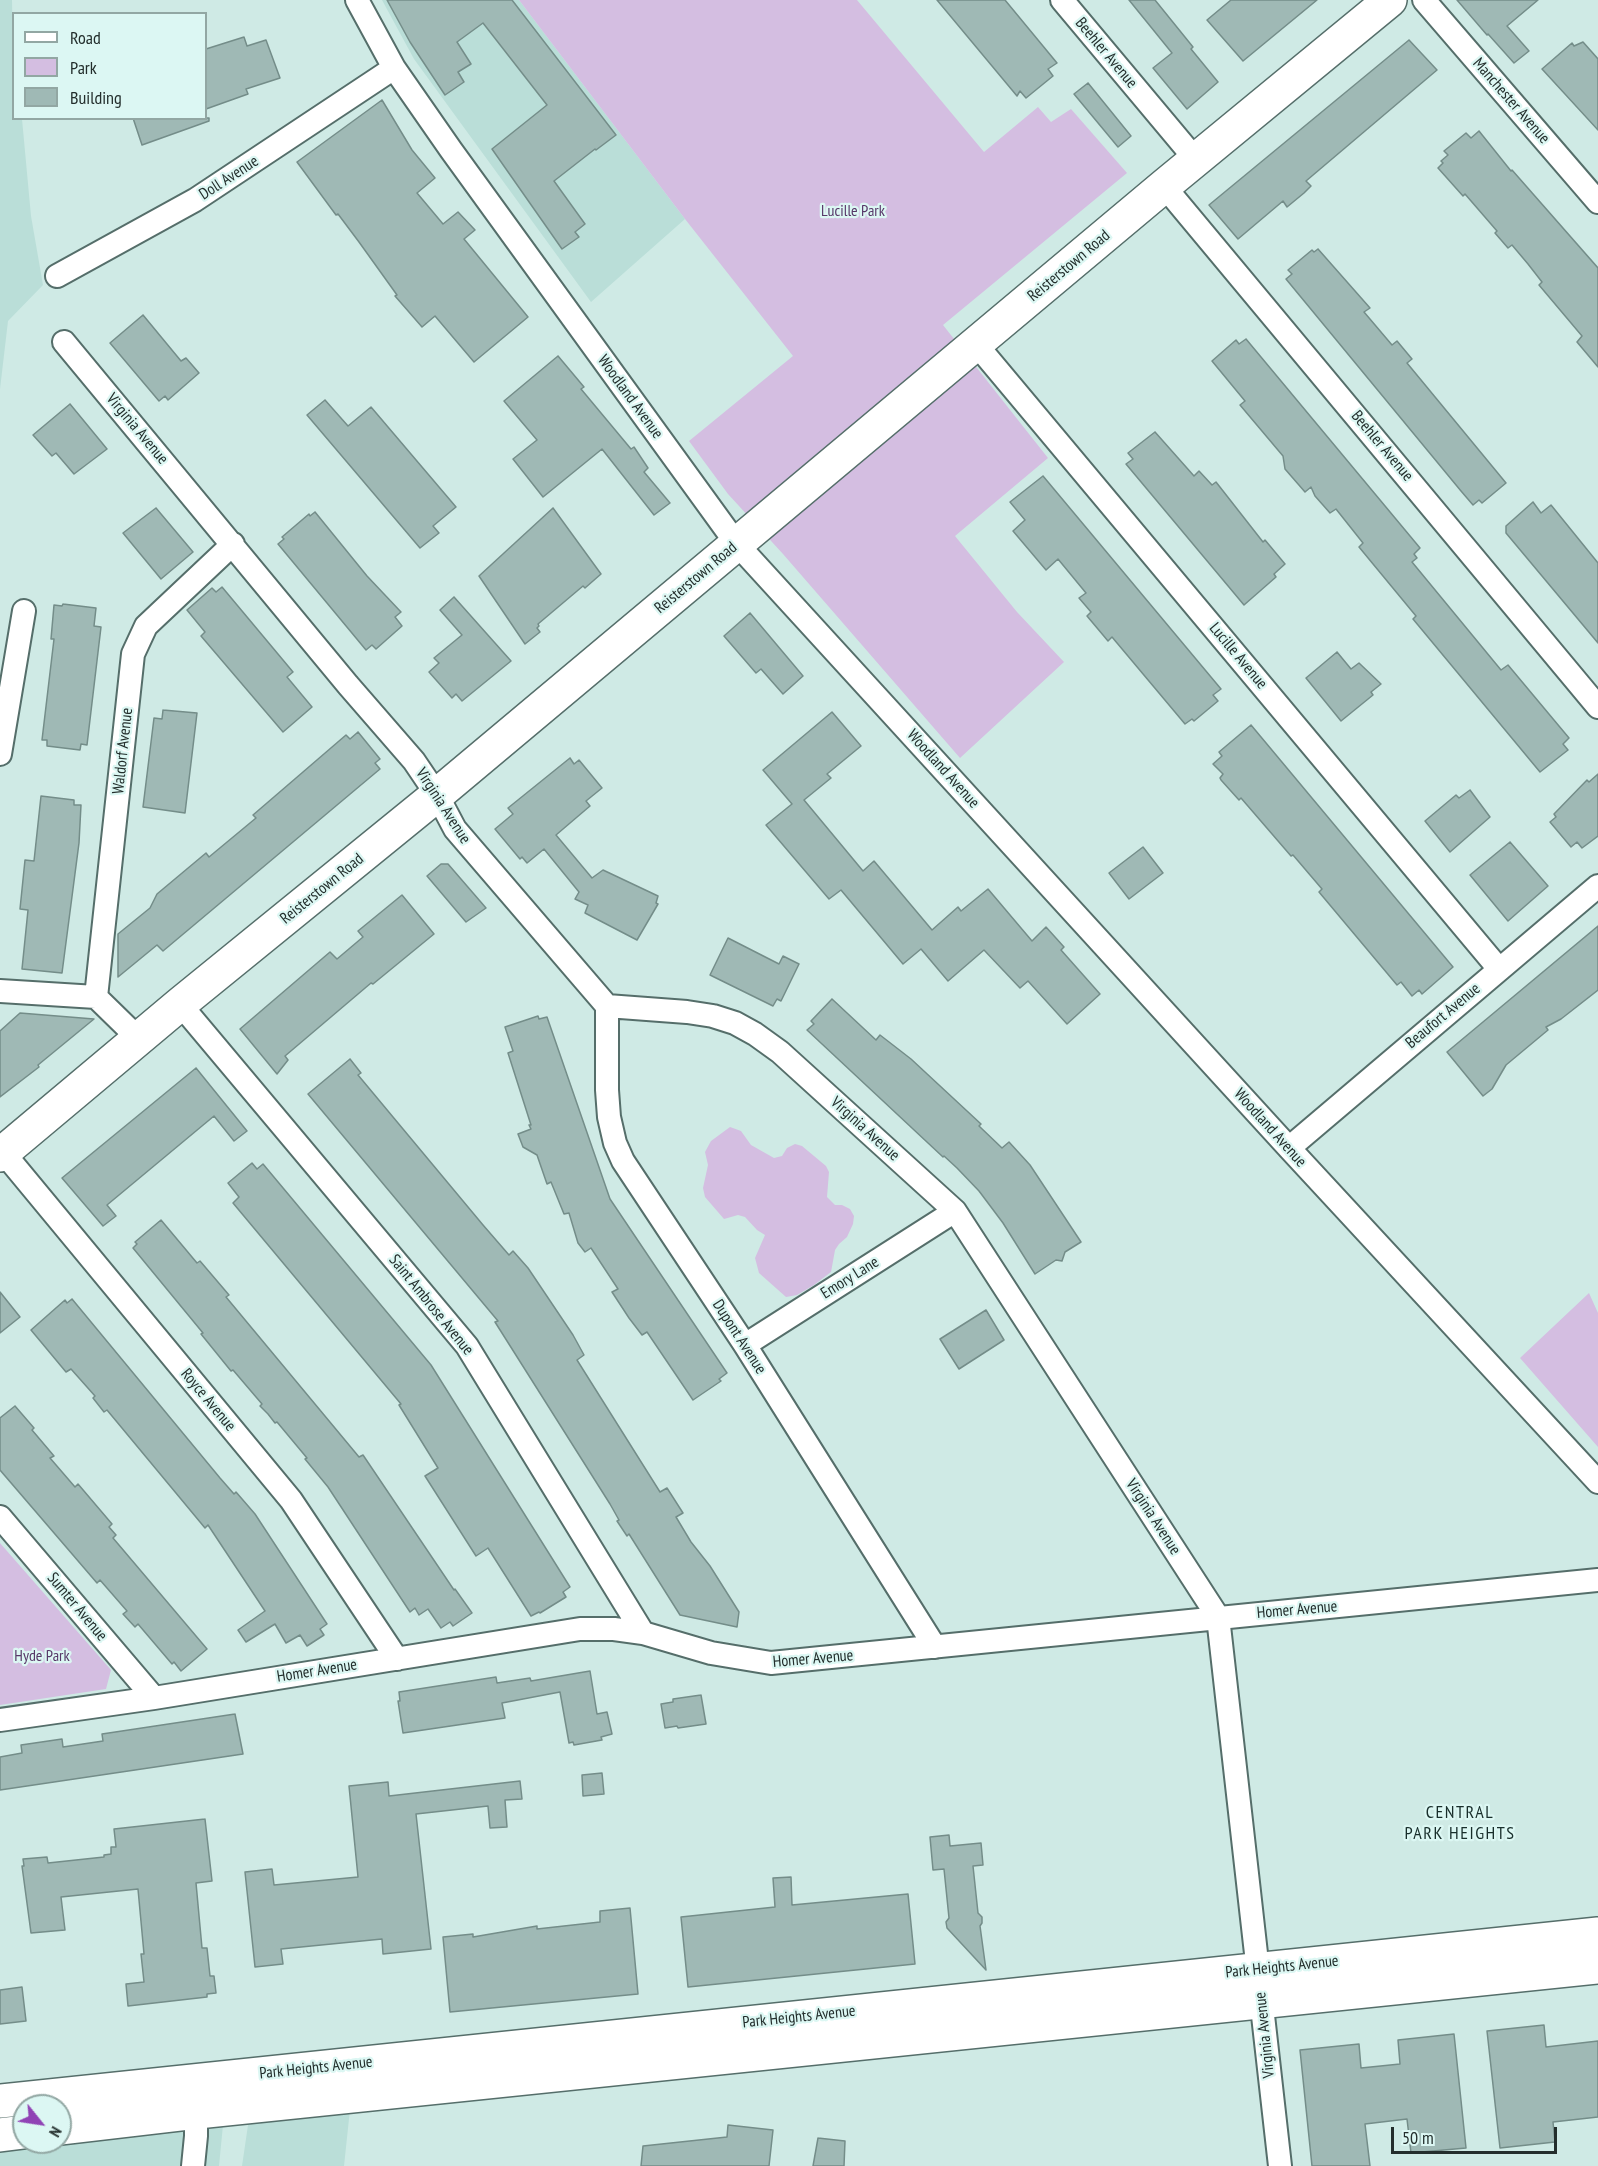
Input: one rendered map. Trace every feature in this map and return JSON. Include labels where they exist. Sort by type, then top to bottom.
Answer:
[{"type":"main road","name":"Reisterstown Road","points":[[2,1153],[180,1004],[437,795],[736,543],[1390,0]]},
{"type":"main road","name":"Park Heights Avenue","points":[[72,2125],[196,2096],[1258,1970],[1598,1934]]},
{"type":"main road","name":"Park Heights Avenue","points":[[0,2101],[196,2096],[1262,2001],[1598,1967]]},
{"type":"street","name":"Woodland Avenue","points":[[357,0],[394,68],[458,160],[736,543],[1598,1482]]},
{"type":"street","name":"Beehler Avenue","points":[[1062,0],[1196,160]]},
{"type":"street","name":"Manchester Avenue","points":[[1424,0],[1598,202]]},
{"type":"street","name":"Doll Avenue","points":[[57,276],[195,200],[394,68]]},
{"type":"street","name":"Beehler Avenue","points":[[1164,186],[1598,706]]},
{"type":"street","name":"Virginia Avenue","points":[[64,342],[348,685],[414,761],[437,795],[455,829],[607,1006],[713,1016],[735,1023],[755,1034],[780,1052],[955,1211],[1218,1617],[1280,2166]]},
{"type":"street","name":"Lucille Avenue","points":[[976,344],[1499,969]]},
{"type":"street","name":"Waldorf Avenue","points":[[96,997],[133,654],[146,626],[233,544]]},
{"type":"street","points":[[0,754],[24,611]]},
{"type":"street","name":"Beaufort Avenue","points":[[1289,1148],[1598,886]]},
{"type":"street","points":[[0,991],[96,997],[139,1039]]},
{"type":"street","name":"Saint Ambrose Avenue","points":[[180,1004],[466,1346],[643,1633]]},
{"type":"street","name":"Dupont Avenue","points":[[607,1006],[607,1090],[615,1143],[623,1161],[745,1345],[935,1647]]},
{"type":"street","name":"Royce Avenue","points":[[2,1153],[291,1500],[397,1659]]},
{"type":"street","name":"Emory Lane","points":[[745,1345],[955,1211]]},
{"type":"street","name":"Sumter Avenue","points":[[0,1517],[154,1698]]},
{"type":"street","name":"Homer Avenue","points":[[0,1720],[154,1698],[580,1629],[614,1629],[643,1633],[711,1653],[771,1663],[1598,1580]]},
{"type":"street","points":[[193,2166],[196,2096]]},
{"type":"shaded area","points":[[0,0],[12,0],[12,120],[22,120],[31,216],[43,285],[8,321],[0,389]]},
{"type":"shaded area","points":[[382,0],[519,0],[685,219],[591,302],[414,59]]},
{"type":"shaded area","points":[[353,2081],[344,2166],[242,2166],[253,2091]]},
{"type":"shaded area","points":[[226,2094],[219,2166],[0,2166],[0,2123],[12,2132],[12,2154],[72,2154],[72,2139]]},
{"type":"green space","name":"Lucille Park","points":[[519,0],[857,0],[984,152],[1038,107],[1051,122],[1071,109],[1127,173],[943,325],[1048,458],[955,536],[1017,612],[1064,662],[960,758],[728,494],[689,441],[793,356],[685,219]]},
{"type":"green space","points":[[730,1127],[741,1131],[751,1145],[774,1158],[782,1156],[787,1148],[795,1144],[802,1146],[826,1166],[829,1172],[827,1197],[835,1205],[842,1205],[850,1209],[854,1216],[847,1237],[835,1250],[831,1272],[797,1295],[786,1297],[759,1273],[755,1258],[765,1235],[745,1217],[738,1215],[724,1219],[705,1197],[703,1188],[708,1165],[705,1152],[711,1141]]},
{"type":"green space","points":[[1589,1293],[1598,1313],[1598,1447],[1520,1358]]},
{"type":"green space","name":"Hyde Park","points":[[0,1543],[111,1670],[106,1689],[0,1705]]},
{"type":"building","points":[[387,0],[512,0],[616,135],[554,181],[585,224],[575,232],[579,237],[562,249],[492,149],[547,105],[483,23],[457,42],[471,64],[458,72],[464,82],[445,95],[410,42]]},
{"type":"building","points":[[937,0],[1005,0],[1057,63],[1048,69],[1053,76],[1026,98],[1020,91],[1017,96]]},
{"type":"building","points":[[1129,0],[1155,0],[1218,82],[1187,109],[1153,68],[1172,53]]},
{"type":"building","points":[[1231,0],[1317,0],[1243,61],[1207,20]]},
{"type":"building","points":[[1457,0],[1538,0],[1507,26],[1529,51],[1514,63]]},
{"type":"building","points":[[244,37],[247,46],[266,40],[280,78],[246,89],[248,94],[207,109],[207,49]]},
{"type":"building","points":[[1409,40],[1437,70],[1306,181],[1311,186],[1304,193],[1287,207],[1283,201],[1238,239],[1209,205]]},
{"type":"building","points":[[1583,42],[1598,59],[1598,130],[1542,69],[1572,43],[1574,46]]},
{"type":"building","points":[[1088,83],[1131,136],[1118,147],[1074,94]]},
{"type":"building","points":[[382,100],[412,150],[435,178],[417,193],[443,224],[458,212],[475,230],[464,239],[528,317],[474,362],[435,316],[422,327],[395,296],[397,295],[359,242],[297,162]]},
{"type":"building","points":[[209,118],[209,121],[142,145],[134,120],[207,120]]},
{"type":"building","points":[[1479,131],[1511,171],[1598,268],[1598,367],[1577,342],[1582,336],[1539,285],[1542,282],[1528,264],[1512,245],[1508,248],[1495,233],[1497,231],[1465,194],[1463,196],[1438,168],[1443,163],[1441,161],[1448,155],[1444,151],[1466,133],[1471,138]]},
{"type":"building","points":[[1318,249],[1370,308],[1364,312],[1392,345],[1397,341],[1412,359],[1407,363],[1506,483],[1482,503],[1479,500],[1473,505],[1286,279],[1292,274],[1288,270],[1312,250],[1314,252]]},
{"type":"building","points":[[143,315],[181,361],[186,358],[199,373],[168,400],[165,396],[159,401],[110,343]]},
{"type":"building","points":[[1246,339],[1420,548],[1414,554],[1417,558],[1412,562],[1501,670],[1508,665],[1569,738],[1563,744],[1568,750],[1540,772],[1413,619],[1416,616],[1359,547],[1363,543],[1336,509],[1330,513],[1315,496],[1311,487],[1305,492],[1285,469],[1283,456],[1240,405],[1245,401],[1212,361],[1236,340],[1239,344]]},
{"type":"building","points":[[558,356],[584,387],[581,389],[631,449],[634,447],[648,468],[644,472],[670,503],[654,515],[602,449],[543,497],[513,459],[537,440],[504,401]]},
{"type":"building","points":[[325,400],[348,426],[371,407],[456,507],[433,526],[439,533],[420,548],[307,415]]},
{"type":"building","points":[[70,404],[107,449],[74,474],[56,453],[52,456],[33,435]]},
{"type":"building","points":[[1155,432],[1194,476],[1199,471],[1212,485],[1216,482],[1263,542],[1265,540],[1285,564],[1274,574],[1276,577],[1244,605],[1126,464],[1133,459],[1128,453]]},
{"type":"building","points":[[1043,476],[1221,689],[1213,695],[1218,701],[1194,721],[1192,719],[1185,724],[1112,637],[1108,641],[1087,616],[1091,612],[1079,598],[1086,593],[1058,559],[1046,570],[1013,531],[1025,520],[1010,502]]},
{"type":"building","points":[[1533,502],[1541,513],[1551,505],[1598,563],[1598,643],[1506,533],[1506,526]]},
{"type":"building","points":[[156,508],[193,552],[161,579],[123,533]]},
{"type":"building","points":[[553,508],[601,574],[538,624],[537,628],[540,632],[525,644],[479,576]]},
{"type":"building","points":[[315,512],[367,576],[401,612],[395,617],[402,626],[376,649],[372,645],[366,650],[278,544],[284,539],[282,537],[309,514],[310,516]]},
{"type":"building","points":[[222,587],[293,672],[287,677],[312,707],[283,732],[201,636],[205,632],[187,610],[212,588],[216,592]]},
{"type":"building","points":[[454,597],[511,661],[462,701],[456,694],[452,698],[429,672],[439,663],[434,658],[462,635],[440,610]]},
{"type":"building","points":[[63,604],[96,608],[94,626],[101,627],[87,745],[81,744],[80,750],[47,746],[47,740],[42,740],[54,639],[51,639],[54,605],[62,606]]},
{"type":"building","points":[[750,613],[803,676],[783,694],[761,669],[756,673],[724,636]]},
{"type":"building","points":[[1337,652],[1351,669],[1359,663],[1381,684],[1371,692],[1373,695],[1341,721],[1306,678]]},
{"type":"building","points":[[163,710],[197,713],[185,813],[143,807],[154,718],[162,719]]},
{"type":"building","points":[[832,712],[861,746],[827,774],[831,778],[804,800],[863,871],[874,861],[932,930],[958,907],[961,911],[988,889],[1032,941],[1046,927],[1064,947],[1061,950],[1100,994],[1067,1024],[1028,981],[1020,988],[984,950],[948,981],[921,949],[903,964],[841,890],[829,899],[766,825],[792,804],[763,770]]},
{"type":"building","points":[[1251,725],[1453,967],[1422,994],[1419,990],[1412,996],[1401,982],[1397,985],[1319,892],[1322,889],[1293,855],[1291,856],[1241,798],[1239,800],[1221,780],[1223,774],[1213,764],[1222,756],[1219,752]]},
{"type":"building","points":[[358,732],[380,759],[375,763],[380,769],[163,951],[157,945],[118,977],[118,934],[150,908],[157,894],[206,853],[209,857],[256,818],[253,815],[346,735],[350,739]]},
{"type":"building","points":[[570,758],[574,764],[579,760],[602,788],[586,801],[590,806],[556,835],[592,878],[603,870],[658,896],[656,903],[658,904],[637,940],[585,913],[588,905],[575,899],[579,892],[544,849],[527,863],[522,857],[520,859],[495,829],[513,814],[508,808]]},
{"type":"building","points":[[1598,774],[1598,836],[1582,848],[1577,842],[1571,847],[1550,822],[1556,817],[1554,814],[1587,780],[1589,782]]},
{"type":"building","points":[[1470,790],[1490,817],[1450,852],[1425,821],[1456,795],[1459,798]]},
{"type":"building","points":[[41,796],[74,800],[74,805],[81,805],[79,843],[62,973],[22,969],[28,910],[20,909],[25,860],[34,861]]},
{"type":"building","points":[[1510,842],[1548,886],[1508,921],[1470,875]]},
{"type":"building","points":[[1143,847],[1163,873],[1129,899],[1109,873]]},
{"type":"building","points":[[441,864],[448,864],[486,908],[466,922],[427,876]]},
{"type":"building","points":[[402,895],[434,934],[373,984],[371,983],[285,1056],[288,1060],[277,1074],[240,1029],[330,952],[337,959],[363,937],[358,931]]},
{"type":"building","points":[[1598,926],[1598,990],[1561,1019],[1546,1027],[1548,1030],[1506,1065],[1492,1089],[1483,1096],[1447,1052]]},
{"type":"building","points":[[728,938],[779,964],[783,956],[799,964],[781,1001],[777,999],[773,1006],[710,975]]},
{"type":"building","points":[[832,999],[876,1040],[880,1035],[911,1059],[981,1124],[979,1126],[1002,1148],[1009,1142],[1030,1165],[1081,1242],[1065,1252],[1062,1261],[1056,1260],[1035,1274],[1003,1223],[979,1191],[807,1030],[814,1024],[811,1021]]},
{"type":"building","points":[[20,1013],[94,1019],[38,1065],[39,1067],[0,1097],[0,1031]]},
{"type":"building","points":[[538,1016],[539,1019],[547,1017],[610,1199],[727,1373],[719,1379],[721,1381],[693,1400],[647,1332],[642,1335],[629,1318],[612,1292],[618,1289],[591,1248],[585,1252],[578,1243],[569,1213],[564,1214],[551,1182],[547,1184],[537,1155],[523,1147],[518,1134],[531,1129],[529,1125],[531,1125],[508,1053],[513,1051],[505,1027]]},
{"type":"building","points":[[350,1059],[361,1073],[358,1075],[483,1225],[509,1255],[513,1251],[528,1268],[573,1335],[584,1355],[577,1360],[660,1492],[667,1488],[683,1513],[676,1517],[739,1612],[737,1627],[680,1615],[629,1534],[627,1536],[617,1521],[619,1520],[610,1504],[495,1322],[498,1321],[308,1094]]},
{"type":"building","points":[[196,1068],[247,1131],[234,1141],[214,1116],[107,1205],[116,1216],[103,1226],[62,1178]]},
{"type":"building","points":[[252,1163],[257,1169],[263,1164],[431,1365],[570,1587],[563,1592],[566,1597],[531,1616],[488,1548],[476,1556],[425,1476],[438,1468],[399,1405],[401,1404],[233,1203],[239,1197],[228,1183]]},
{"type":"building","points":[[161,1220],[197,1263],[200,1261],[229,1295],[226,1297],[359,1457],[363,1455],[472,1613],[453,1626],[450,1622],[441,1628],[428,1609],[419,1615],[415,1608],[410,1612],[328,1487],[305,1459],[307,1458],[277,1422],[275,1423],[260,1406],[262,1404],[233,1370],[231,1371],[133,1248],[137,1244],[135,1242]]},
{"type":"building","points":[[0,1292],[20,1317],[0,1333]]},
{"type":"building","points":[[72,1299],[220,1478],[255,1514],[327,1624],[320,1629],[324,1635],[307,1646],[300,1635],[286,1643],[275,1624],[246,1642],[238,1630],[265,1611],[208,1525],[205,1528],[107,1410],[104,1412],[93,1398],[95,1396],[71,1369],[66,1372],[31,1330],[65,1300],[67,1303]]},
{"type":"building","points":[[986,1310],[1004,1340],[959,1369],[940,1339]]},
{"type":"building","points":[[15,1406],[54,1456],[50,1458],[75,1487],[78,1484],[112,1524],[109,1527],[116,1535],[113,1538],[207,1649],[181,1671],[174,1662],[172,1664],[138,1624],[135,1627],[123,1614],[127,1611],[100,1580],[97,1583],[0,1470],[0,1418]]},
{"type":"building","points":[[590,1671],[597,1714],[607,1712],[612,1734],[601,1737],[602,1740],[574,1745],[573,1742],[569,1743],[560,1692],[502,1703],[505,1718],[403,1733],[398,1701],[400,1701],[399,1692],[496,1677],[497,1683],[530,1678],[531,1681]]},
{"type":"building","points":[[701,1695],[706,1724],[665,1728],[661,1704],[673,1702],[673,1699]]},
{"type":"building","points":[[235,1714],[243,1754],[0,1790],[0,1757],[22,1753],[21,1745],[62,1739],[63,1747],[103,1741],[102,1734]]},
{"type":"building","points":[[602,1773],[604,1794],[583,1796],[582,1775]]},
{"type":"building","points":[[520,1781],[522,1799],[505,1800],[507,1827],[490,1828],[488,1806],[416,1814],[431,1949],[383,1954],[382,1939],[281,1949],[283,1964],[255,1967],[245,1872],[272,1869],[274,1885],[358,1877],[349,1786],[388,1782],[389,1796]]},
{"type":"building","points":[[205,1819],[212,1881],[196,1883],[202,1948],[207,1948],[210,1976],[214,1976],[216,1993],[207,1994],[207,1997],[128,2006],[126,1984],[144,1982],[141,1954],[144,1954],[138,1889],[61,1897],[65,1930],[31,1933],[23,1859],[47,1857],[48,1863],[104,1857],[104,1855],[111,1854],[111,1847],[116,1847],[114,1829]]},
{"type":"building","points":[[949,1835],[950,1846],[981,1843],[983,1865],[973,1866],[978,1913],[982,1917],[980,1926],[986,1970],[947,1928],[946,1922],[949,1918],[944,1869],[933,1870],[930,1837]]},
{"type":"building","points":[[791,1877],[792,1905],[908,1894],[915,1964],[688,1987],[681,1917],[775,1907],[773,1878]]},
{"type":"building","points":[[630,1908],[638,1994],[450,2012],[443,1937],[473,1934],[473,1937],[537,1926],[537,1929],[600,1922],[600,1911]]},
{"type":"building","points":[[22,1987],[26,2021],[0,2024],[0,1990]]},
{"type":"building","points":[[1544,2025],[1546,2047],[1598,2041],[1598,2117],[1553,2122],[1555,2142],[1500,2148],[1487,2031]]},
{"type":"building","points":[[1454,2034],[1466,2148],[1411,2153],[1407,2119],[1365,2124],[1370,2166],[1312,2166],[1300,2050],[1359,2044],[1361,2068],[1400,2064],[1398,2040]]},
{"type":"building","points":[[728,2125],[773,2130],[769,2166],[641,2166],[643,2146],[727,2137]]},
{"type":"building","points":[[818,2138],[845,2141],[844,2166],[813,2166]]},
{"type":"district","name":"CENTRAL PARK HEIGHTS","points":[[1460,1823]]}]
